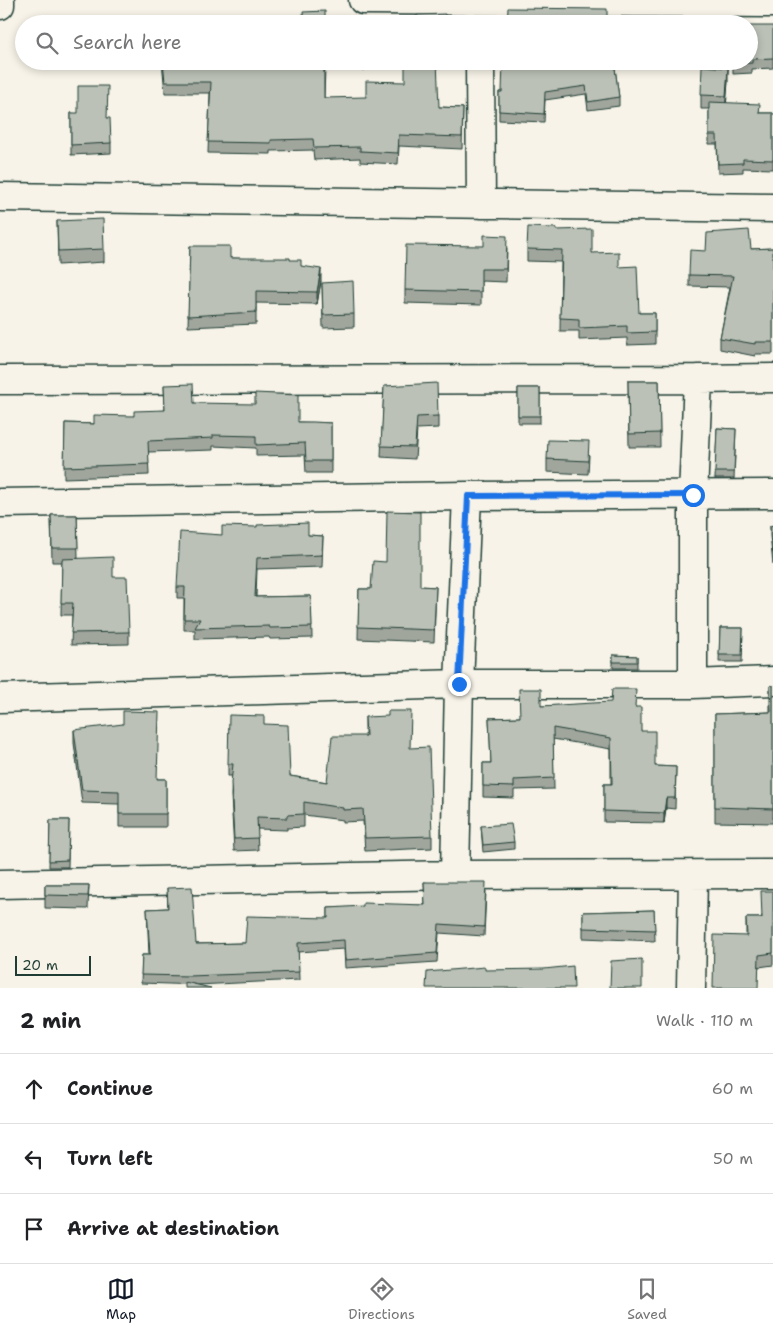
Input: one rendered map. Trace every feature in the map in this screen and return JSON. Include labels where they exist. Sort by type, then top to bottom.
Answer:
[{"type":"street","points":[[0,0],[0,5]]},
{"type":"street","points":[[364,0],[773,3]]},
{"type":"street","points":[[479,0],[480,15]]},
{"type":"street","points":[[480,70],[481,204]]},
{"type":"street","points":[[0,197],[773,208]]},
{"type":"street","points":[[0,380],[773,378]]},
{"type":"street","points":[[693,684],[693,495],[698,379]]},
{"type":"street","points":[[0,503],[468,496],[773,494]]},
{"type":"street","points":[[455,875],[459,684],[468,496]]},
{"type":"street","points":[[0,698],[459,684],[693,684],[773,681]]},
{"type":"street","points":[[0,884],[455,875],[773,874]]},
{"type":"street","points":[[691,988],[693,875]]},
{"type":"building","points":[[508,8],[607,9],[607,15],[508,15]]},
{"type":"building","points":[[325,11],[325,15],[303,15],[303,12]]},
{"type":"building","points":[[758,26],[773,26],[773,58],[758,59]]},
{"type":"building","points":[[164,70],[324,70],[324,98],[366,97],[366,81],[405,82],[405,70],[437,70],[439,107],[463,108],[462,137],[399,135],[398,153],[360,151],[360,147],[314,148],[313,139],[271,140],[271,143],[208,142],[211,82],[165,82]]},
{"type":"building","points":[[503,70],[615,70],[619,97],[588,102],[586,86],[545,92],[544,114],[499,111],[499,92],[502,92]]},
{"type":"building","points":[[702,70],[728,70],[726,96],[701,95]]},
{"type":"building","points":[[78,86],[108,86],[107,118],[110,118],[111,143],[71,145],[71,113],[78,113]]},
{"type":"building","points":[[709,102],[760,104],[759,113],[773,113],[773,160],[743,159],[743,163],[718,164],[717,135],[709,135]]},
{"type":"building","points":[[103,219],[104,249],[58,251],[57,221]]},
{"type":"building","points":[[528,227],[556,228],[556,230],[592,229],[592,253],[619,252],[619,267],[637,266],[639,313],[655,313],[655,332],[627,333],[627,326],[579,328],[579,319],[560,318],[562,250],[527,249]]},
{"type":"building","points":[[749,230],[751,249],[773,248],[773,342],[755,342],[755,344],[720,338],[733,276],[689,275],[690,250],[706,251],[707,233]]},
{"type":"building","points":[[484,235],[507,236],[506,269],[481,269],[481,292],[405,290],[406,245],[484,246]]},
{"type":"building","points":[[190,246],[230,246],[230,258],[290,258],[290,260],[301,260],[301,266],[321,269],[317,292],[256,291],[256,312],[188,316]]},
{"type":"building","points":[[353,281],[354,314],[323,315],[322,283]]},
{"type":"building","points":[[628,381],[659,381],[660,433],[629,434]]},
{"type":"building","points":[[437,383],[438,416],[417,417],[415,447],[381,446],[384,386]]},
{"type":"building","points":[[193,384],[194,403],[255,404],[255,393],[298,395],[298,422],[331,423],[331,461],[306,461],[305,443],[256,445],[256,436],[213,435],[213,438],[148,441],[149,464],[64,467],[65,423],[94,424],[94,415],[134,416],[134,411],[165,410],[164,385]]},
{"type":"building","points":[[518,388],[540,388],[540,416],[518,416]]},
{"type":"building","points":[[717,428],[736,429],[734,472],[715,472]]},
{"type":"building","points":[[548,440],[589,441],[588,461],[547,459]]},
{"type":"building","points":[[387,511],[420,512],[420,586],[436,587],[434,630],[358,627],[359,589],[371,589],[373,561],[386,562]]},
{"type":"building","points":[[51,515],[77,515],[78,548],[52,548]]},
{"type":"building","points":[[308,523],[308,535],[323,536],[322,555],[257,558],[255,597],[311,596],[312,627],[195,628],[200,619],[184,619],[185,587],[177,587],[180,532],[222,535],[222,526],[257,527],[257,525]]},
{"type":"building","points":[[773,525],[773,553],[770,526]]},
{"type":"building","points":[[113,557],[113,577],[127,577],[129,632],[71,633],[73,603],[61,603],[62,559]]},
{"type":"building","points":[[720,628],[743,628],[742,655],[719,655]]},
{"type":"building","points":[[613,655],[637,656],[637,662],[613,662]]},
{"type":"building","points":[[773,685],[773,809],[715,807],[715,714],[771,712],[770,686]]},
{"type":"building","points":[[519,689],[541,689],[541,706],[611,702],[612,689],[636,689],[635,707],[641,707],[641,731],[655,731],[655,766],[676,767],[675,798],[666,798],[664,813],[604,811],[604,784],[612,784],[611,738],[553,728],[554,778],[514,780],[514,787],[483,786],[483,763],[491,763],[489,718],[520,717]]},
{"type":"building","points":[[123,711],[159,712],[157,779],[166,779],[166,814],[119,814],[119,791],[82,790],[74,730],[123,724]]},
{"type":"building","points":[[388,711],[411,711],[410,748],[429,747],[432,836],[365,838],[363,809],[343,810],[343,808],[304,802],[304,814],[287,815],[287,818],[257,817],[258,838],[234,839],[231,783],[233,764],[228,764],[229,715],[264,716],[264,724],[288,725],[290,776],[327,782],[332,736],[366,736],[365,717],[388,716]]},
{"type":"building","points":[[50,820],[69,820],[68,860],[49,861]]},
{"type":"building","points":[[511,824],[514,842],[483,845],[481,826]]},
{"type":"building","points":[[424,882],[486,882],[484,927],[439,924],[437,953],[345,960],[344,940],[298,943],[299,972],[189,976],[141,975],[142,955],[150,955],[147,909],[168,908],[167,888],[192,887],[196,944],[245,943],[247,916],[328,918],[328,908],[363,906],[363,903],[425,905]]},
{"type":"building","points":[[45,885],[89,885],[88,896],[45,895]]},
{"type":"building","points":[[761,891],[773,891],[773,953],[759,955],[758,988],[713,988],[714,935],[747,936],[746,918],[762,918]]},
{"type":"building","points":[[654,910],[655,930],[583,928],[583,912]]},
{"type":"building","points":[[642,959],[642,988],[610,988],[611,961]]},
{"type":"building","points":[[573,966],[574,988],[426,988],[427,972],[485,967],[485,970],[544,969]]},
{"type":"building","points":[[185,982],[211,988],[185,988]]},
{"type":"route","points":[[459,684],[468,496],[693,495]]}]
